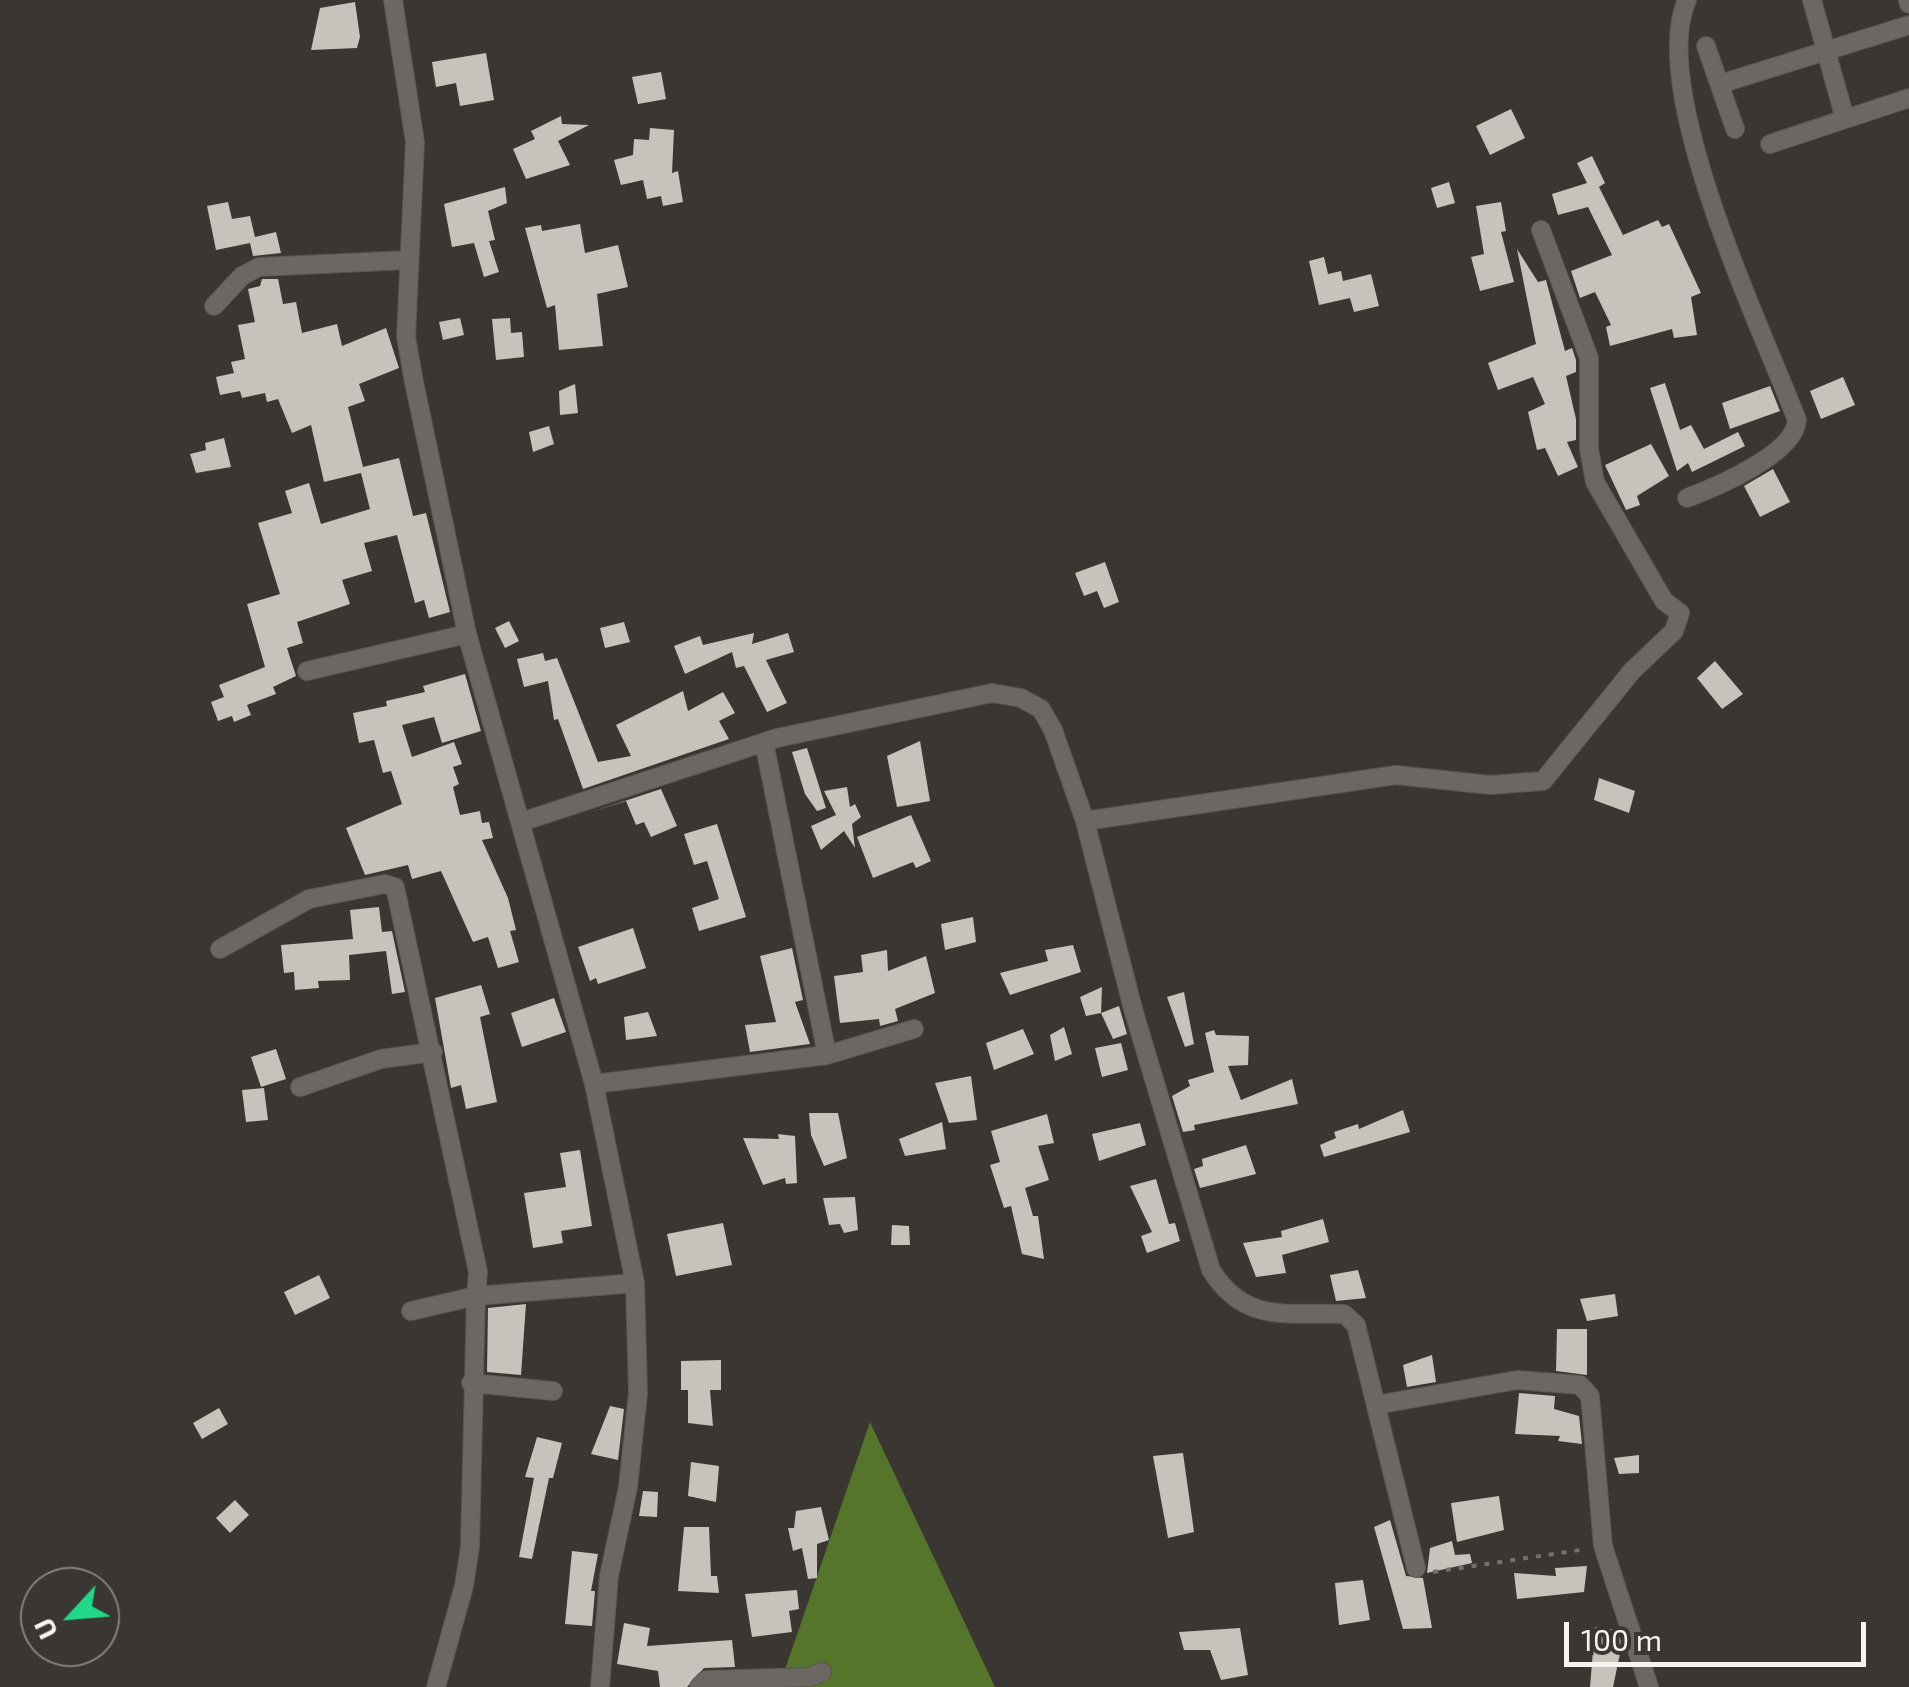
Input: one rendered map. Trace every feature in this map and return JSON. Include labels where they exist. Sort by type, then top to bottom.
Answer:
[{"type":"street","points":[[393,0],[415,142],[406,336],[466,634],[594,1084],[635,1283],[638,1393],[628,1487],[609,1576],[600,1687]]},
{"type":"street","points":[[1687,0],[1680,40],[1683,96],[1722,228],[1796,420],[1788,442],[1740,477],[1687,498]]},
{"type":"street","points":[[1812,0],[1845,118]]},
{"type":"street","points":[[1720,84],[1909,24]]},
{"type":"street","points":[[1706,46],[1735,130]]},
{"type":"street","points":[[1770,144],[1909,98]]},
{"type":"street","points":[[1085,821],[1396,775],[1476,785],[1544,781],[1632,671],[1674,631],[1680,613],[1664,601],[1595,482],[1589,449],[1589,358],[1542,230]]},
{"type":"street","points":[[214,306],[242,276],[258,267],[408,260]]},
{"type":"street","points":[[306,671],[466,634]]},
{"type":"street","points":[[521,822],[764,742],[962,698],[992,693],[1021,698],[1041,709],[1053,730],[1085,821],[1133,1009],[1211,1270],[1226,1294],[1254,1310],[1350,1318],[1359,1332],[1416,1568]]},
{"type":"street","points":[[764,742],[827,1054]]},
{"type":"street","points":[[220,949],[309,899],[392,884],[475,1242],[470,1547],[464,1586],[436,1687]]},
{"type":"street","points":[[594,1084],[827,1054],[914,1029]]},
{"type":"street","points":[[300,1088],[380,1059],[433,1052]]},
{"type":"street","points":[[412,1311],[476,1296],[635,1283]]},
{"type":"street","points":[[1376,1404],[1517,1380],[1580,1385],[1590,1396],[1603,1546],[1650,1687]]},
{"type":"street","points":[[471,1383],[553,1391]]},
{"type":"street","points":[[699,1687],[706,1680],[790,1679],[822,1672]]},
{"type":"path","points":[[1416,1568],[1424,1573],[1603,1546]]},
{"type":"green space","points":[[870,1422],[995,1687],[779,1687]]},
{"type":"building","points":[[355,2],[360,37],[357,48],[311,50],[320,8]]},
{"type":"building","points":[[486,53],[494,100],[460,106],[456,83],[436,87],[432,62]]},
{"type":"building","points":[[661,72],[666,99],[638,104],[632,77]]},
{"type":"building","points":[[1511,109],[1525,138],[1490,155],[1476,126]]},
{"type":"building","points":[[561,116],[562,124],[589,125],[558,141],[570,165],[526,179],[513,149],[535,139],[531,131]]},
{"type":"building","points":[[650,128],[674,130],[672,173],[678,171],[683,202],[663,206],[661,196],[647,199],[643,180],[621,185],[614,160],[633,155],[634,139],[649,140]]},
{"type":"building","points":[[1592,156],[1605,183],[1599,187],[1623,235],[1658,220],[1662,227],[1669,224],[1701,293],[1691,297],[1697,335],[1674,338],[1672,329],[1610,346],[1606,327],[1611,325],[1595,292],[1580,298],[1571,271],[1612,255],[1588,207],[1558,215],[1552,194],[1587,183],[1577,163]]},
{"type":"building","points":[[1449,182],[1455,203],[1437,208],[1431,188]]},
{"type":"building","points":[[505,187],[507,203],[488,211],[495,240],[489,241],[499,272],[484,277],[474,243],[452,247],[444,204]]},
{"type":"building","points":[[228,202],[232,219],[250,216],[255,237],[276,232],[281,253],[253,256],[250,243],[216,250],[207,206]]},
{"type":"building","points":[[1501,202],[1506,231],[1501,232],[1514,282],[1480,291],[1471,257],[1484,254],[1476,206]]},
{"type":"building","points":[[580,224],[585,253],[618,245],[628,287],[597,294],[603,346],[559,350],[555,305],[547,308],[525,228],[541,225],[542,231]]},
{"type":"building","points":[[1517,249],[1538,282],[1546,280],[1565,351],[1572,348],[1576,360],[1576,372],[1566,376],[1576,419],[1576,440],[1567,442],[1578,467],[1558,476],[1545,448],[1537,450],[1528,412],[1545,404],[1533,377],[1498,390],[1488,363],[1536,344]]},
{"type":"building","points":[[1324,257],[1328,274],[1341,271],[1343,281],[1371,274],[1379,306],[1354,312],[1350,298],[1319,305],[1309,261]]},
{"type":"building","points":[[262,279],[278,279],[283,304],[296,302],[302,333],[337,324],[342,346],[386,328],[399,368],[359,384],[365,401],[348,407],[363,467],[399,458],[413,516],[426,513],[450,612],[429,618],[424,600],[415,603],[397,535],[364,543],[372,571],[342,580],[350,604],[297,622],[303,643],[287,648],[296,676],[273,687],[276,694],[247,705],[251,715],[234,722],[232,716],[218,721],[211,702],[224,697],[219,685],[265,667],[247,604],[280,594],[258,523],[292,513],[285,491],[309,483],[321,524],[370,509],[361,473],[324,482],[311,425],[292,433],[278,399],[267,402],[265,393],[242,398],[240,391],[220,395],[216,377],[234,373],[231,362],[245,359],[238,325],[255,322],[248,289],[260,286]]},
{"type":"building","points":[[460,318],[464,335],[443,340],[439,322]]},
{"type":"building","points":[[510,318],[511,333],[522,332],[524,357],[496,360],[492,319]]},
{"type":"building","points":[[1843,377],[1855,405],[1821,419],[1810,391]]},
{"type":"building","points":[[1665,383],[1680,430],[1691,425],[1704,449],[1738,432],[1745,446],[1692,472],[1688,463],[1677,471],[1650,388]]},
{"type":"building","points":[[575,384],[578,413],[560,415],[559,391]]},
{"type":"building","points":[[1770,386],[1780,411],[1730,429],[1722,403]]},
{"type":"building","points":[[549,426],[554,444],[533,452],[529,432]]},
{"type":"building","points":[[224,438],[231,467],[196,473],[190,454],[206,450],[205,443]]},
{"type":"building","points":[[1651,444],[1669,476],[1637,496],[1640,505],[1626,510],[1605,465]]},
{"type":"building","points":[[1773,469],[1790,502],[1760,517],[1744,486]]},
{"type":"building","points":[[1105,562],[1119,602],[1104,608],[1097,591],[1084,596],[1075,573]]},
{"type":"building","points":[[509,621],[519,641],[505,648],[495,628]]},
{"type":"building","points":[[624,622],[630,642],[605,648],[600,628]]},
{"type":"building","points":[[754,633],[752,644],[788,633],[794,652],[766,660],[787,703],[767,712],[744,666],[736,668],[732,652],[685,674],[674,646],[700,636],[703,645]]},
{"type":"building","points":[[543,653],[545,661],[557,658],[598,762],[631,756],[616,725],[683,691],[688,711],[723,692],[735,713],[719,721],[729,739],[583,789],[558,719],[554,720],[548,681],[524,687],[517,659]]},
{"type":"building","points":[[1715,661],[1743,694],[1722,709],[1697,678]]},
{"type":"building","points":[[465,674],[481,731],[442,743],[434,717],[402,725],[412,757],[454,742],[462,764],[453,767],[459,784],[453,787],[460,815],[480,811],[482,823],[489,822],[493,838],[482,840],[508,898],[516,930],[510,931],[519,962],[498,968],[488,937],[473,942],[441,871],[412,879],[408,865],[365,875],[346,828],[402,804],[391,771],[383,773],[374,740],[359,743],[353,713],[387,706],[386,701],[425,692],[423,686]]},
{"type":"building","points":[[920,741],[930,801],[897,807],[887,756]]},
{"type":"building","points":[[807,748],[826,808],[817,811],[805,794],[792,752]]},
{"type":"building","points":[[1599,778],[1635,791],[1629,813],[1594,800]]},
{"type":"building","points":[[847,787],[850,807],[855,804],[861,817],[852,824],[855,848],[844,831],[821,850],[811,826],[836,815],[824,791]]},
{"type":"building","points":[[661,789],[677,826],[651,837],[644,822],[636,825],[626,801],[591,812]]},
{"type":"building","points":[[911,815],[931,861],[916,868],[913,862],[873,878],[857,837]]},
{"type":"building","points":[[717,824],[746,917],[699,931],[692,908],[719,899],[707,861],[694,865],[684,834]]},
{"type":"building","points":[[379,907],[382,932],[392,931],[405,992],[392,994],[386,951],[349,955],[350,980],[318,981],[319,988],[295,990],[294,972],[284,973],[281,945],[353,939],[350,910]]},
{"type":"building","points":[[973,917],[976,942],[945,950],[941,924]]},
{"type":"building","points":[[633,928],[646,968],[598,984],[596,978],[590,981],[578,947]]},
{"type":"building","points":[[1073,945],[1081,972],[1010,995],[1000,973],[1048,961],[1045,950]]},
{"type":"building","points":[[792,948],[803,1000],[795,1002],[810,1044],[750,1052],[745,1025],[776,1022],[760,956]]},
{"type":"building","points":[[887,950],[888,971],[926,956],[935,993],[895,1009],[898,1021],[880,1026],[879,1019],[840,1023],[834,976],[863,972],[861,955]]},
{"type":"building","points":[[481,985],[490,1014],[480,1017],[497,1102],[466,1109],[461,1085],[451,1088],[435,998]]},
{"type":"building","points":[[1102,987],[1101,1013],[1086,1016],[1080,997]]},
{"type":"building","points":[[1184,992],[1194,1044],[1185,1047],[1167,997]]},
{"type":"building","points":[[554,998],[566,1032],[522,1047],[511,1013]]},
{"type":"building","points":[[1119,1006],[1127,1034],[1113,1039],[1101,1013]]},
{"type":"building","points":[[648,1012],[657,1036],[626,1040],[624,1017]]},
{"type":"building","points":[[1064,1027],[1072,1054],[1055,1061],[1050,1035]]},
{"type":"building","points":[[1023,1029],[1034,1054],[994,1070],[986,1043]]},
{"type":"building","points":[[1214,1030],[1216,1035],[1249,1036],[1248,1065],[1228,1066],[1241,1100],[1292,1079],[1298,1104],[1194,1125],[1195,1130],[1183,1132],[1172,1096],[1190,1086],[1188,1080],[1214,1072],[1205,1033]]},
{"type":"building","points":[[1121,1043],[1128,1070],[1102,1077],[1095,1048]]},
{"type":"building","points":[[276,1049],[286,1079],[261,1087],[251,1057]]},
{"type":"building","points":[[971,1076],[977,1120],[949,1123],[935,1083]]},
{"type":"building","points":[[264,1088],[268,1120],[246,1122],[242,1090]]},
{"type":"building","points":[[1403,1110],[1410,1132],[1324,1157],[1320,1145],[1336,1138],[1334,1132],[1358,1124],[1359,1129]]},
{"type":"building","points":[[809,1113],[838,1113],[847,1158],[824,1166],[811,1135]]},
{"type":"building","points":[[1047,1114],[1054,1143],[1038,1146],[1049,1180],[1025,1188],[1033,1216],[1038,1216],[1044,1259],[1022,1254],[1011,1206],[1004,1208],[990,1165],[1000,1162],[991,1131]]},
{"type":"building","points":[[942,1122],[946,1149],[905,1156],[899,1139]]},
{"type":"building","points":[[1140,1123],[1146,1145],[1099,1161],[1092,1134]]},
{"type":"building","points":[[778,1134],[795,1136],[797,1183],[786,1184],[785,1178],[763,1185],[743,1138],[779,1139]]},
{"type":"building","points":[[1246,1145],[1256,1174],[1200,1188],[1194,1169],[1203,1166],[1202,1159]]},
{"type":"building","points":[[580,1150],[592,1226],[561,1231],[563,1243],[533,1248],[524,1193],[566,1187],[560,1153]]},
{"type":"building","points":[[1156,1179],[1169,1224],[1175,1223],[1180,1241],[1147,1253],[1141,1236],[1152,1232],[1130,1186]]},
{"type":"building","points":[[855,1197],[858,1230],[844,1233],[840,1224],[829,1225],[823,1198]]},
{"type":"building","points":[[1323,1219],[1329,1242],[1282,1255],[1286,1273],[1256,1277],[1243,1243],[1282,1237],[1281,1231]]},
{"type":"building","points":[[723,1223],[732,1265],[676,1276],[667,1234]]},
{"type":"building","points":[[892,1225],[909,1226],[910,1245],[891,1245]]},
{"type":"building","points":[[1358,1270],[1366,1298],[1336,1301],[1330,1275]]},
{"type":"building","points":[[319,1275],[330,1298],[295,1315],[284,1292]]},
{"type":"building","points":[[1615,1294],[1618,1316],[1587,1321],[1580,1299]]},
{"type":"building","points":[[526,1304],[521,1375],[487,1372],[488,1308]]},
{"type":"building","points":[[1557,1329],[1587,1329],[1587,1375],[1556,1371]]},
{"type":"building","points":[[1432,1355],[1436,1382],[1407,1387],[1403,1365]]},
{"type":"building","points":[[721,1360],[721,1390],[710,1390],[713,1426],[688,1423],[688,1390],[681,1390],[681,1361]]},
{"type":"building","points":[[1519,1393],[1555,1396],[1554,1409],[1579,1416],[1582,1444],[1558,1441],[1560,1436],[1515,1434]]},
{"type":"building","points":[[610,1406],[624,1409],[618,1460],[591,1454]]},
{"type":"building","points":[[219,1408],[228,1424],[202,1439],[193,1423]]},
{"type":"building","points":[[537,1437],[562,1443],[553,1478],[549,1478],[532,1559],[519,1557],[534,1478],[525,1477]]},
{"type":"building","points":[[1183,1453],[1194,1532],[1168,1538],[1153,1456]]},
{"type":"building","points":[[1639,1455],[1639,1473],[1619,1474],[1614,1458]]},
{"type":"building","points":[[691,1462],[719,1466],[716,1502],[688,1496]]},
{"type":"building","points":[[643,1491],[658,1492],[657,1517],[639,1516]]},
{"type":"building","points":[[1499,1496],[1504,1530],[1457,1542],[1451,1503]]},
{"type":"building","points":[[235,1500],[249,1515],[230,1533],[216,1518]]},
{"type":"building","points":[[821,1507],[829,1540],[817,1544],[817,1578],[808,1579],[802,1548],[793,1551],[788,1528],[794,1528],[796,1511]]},
{"type":"building","points":[[1390,1520],[1406,1576],[1423,1578],[1432,1628],[1403,1629],[1374,1527]]},
{"type":"building","points":[[684,1527],[709,1527],[711,1576],[717,1576],[719,1593],[678,1591]]},
{"type":"building","points":[[1452,1541],[1455,1555],[1470,1554],[1472,1563],[1427,1573],[1430,1548]]},
{"type":"building","points":[[572,1551],[598,1554],[591,1591],[595,1591],[592,1626],[565,1624]]},
{"type":"building","points":[[1587,1566],[1584,1592],[1517,1599],[1514,1573],[1556,1576],[1555,1568]]},
{"type":"building","points":[[1363,1580],[1370,1620],[1339,1625],[1335,1583]]},
{"type":"building","points":[[797,1590],[799,1609],[789,1611],[792,1632],[752,1637],[745,1594]]},
{"type":"building","points":[[624,1623],[650,1628],[647,1646],[732,1640],[735,1667],[704,1668],[687,1687],[660,1687],[658,1671],[617,1664]]},
{"type":"building","points":[[1595,1627],[1617,1630],[1622,1644],[1613,1687],[1590,1687]]},
{"type":"building","points":[[1240,1628],[1248,1675],[1221,1680],[1210,1650],[1184,1650],[1179,1632]]}]
